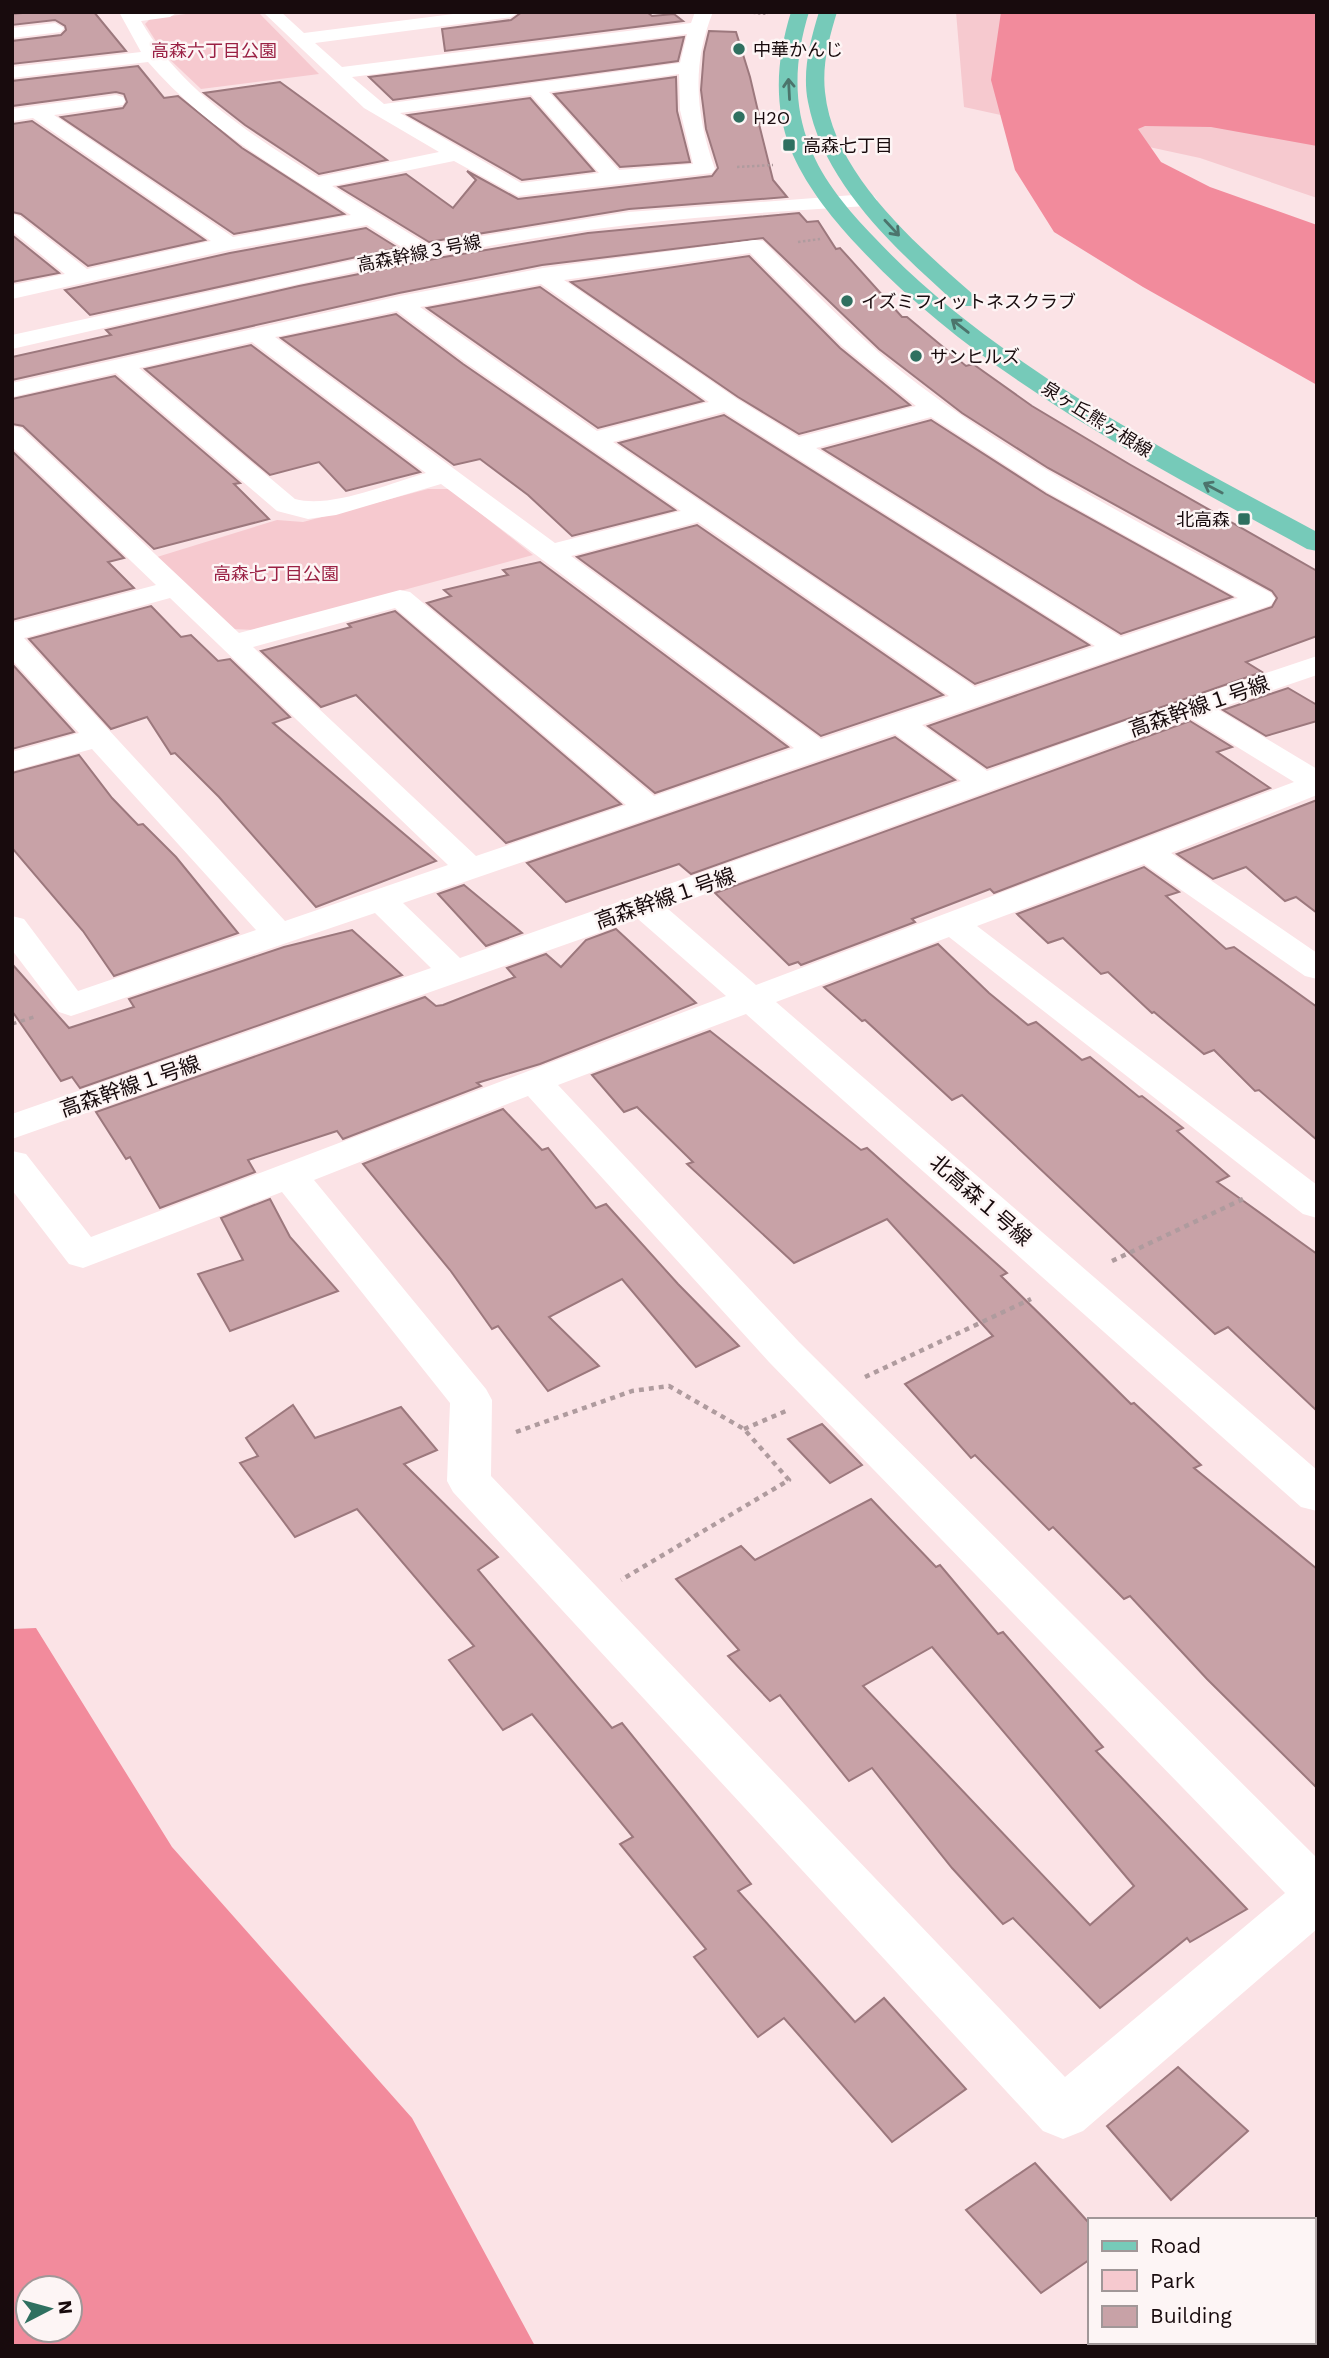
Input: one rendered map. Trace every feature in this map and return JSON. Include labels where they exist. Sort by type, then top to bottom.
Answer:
[{"type":"main road","name":"泉ヶ丘熊ヶ根線","points":[[800,12],[791,39],[789,96],[800,146],[832,202],[902,279],[971,335],[1042,385],[1185,473],[1317,543]]},
{"type":"main road","points":[[828,12],[815,61],[818,105],[833,148],[867,200],[931,268],[986,316]]},
{"type":"street","points":[[170,12],[128,15],[153,56],[202,103],[292,169],[423,251]]},
{"type":"street","points":[[271,12],[381,110],[518,190],[614,177],[705,169],[693,140],[687,78],[693,34],[701,20]]},
{"type":"street","points":[[301,39],[414,18],[512,12]]},
{"type":"street","points":[[340,74],[701,20]]},
{"type":"street","points":[[12,33],[55,28]]},
{"type":"street","points":[[12,73],[153,56]]},
{"type":"street","points":[[381,110],[689,67]]},
{"type":"street","points":[[535,89],[614,177]]},
{"type":"street","points":[[12,115],[116,101]]},
{"type":"street","points":[[37,112],[229,243]]},
{"type":"street","points":[[316,183],[455,155]]},
{"type":"street","name":"高森幹線３号線","points":[[12,342],[423,251],[608,222],[867,200]]},
{"type":"street","points":[[12,294],[229,243],[371,218]]},
{"type":"street","points":[[12,220],[82,276]]},
{"type":"street","points":[[608,222],[643,258]]},
{"type":"street","points":[[12,390],[400,303],[543,275],[643,258],[755,246],[864,353],[936,408],[1074,497],[1261,599],[71,1005],[12,926]]},
{"type":"street","points":[[543,275],[728,404],[1118,648]]},
{"type":"street","points":[[12,294],[57,332]]},
{"type":"street","points":[[400,303],[972,698]]},
{"type":"street","points":[[257,335],[817,751]]},
{"type":"street","points":[[121,365],[286,505],[308,511],[336,507],[445,475]]},
{"type":"street","points":[[594,439],[728,404]]},
{"type":"street","points":[[796,446],[936,408]]},
{"type":"street","points":[[12,433],[471,869]]},
{"type":"street","points":[[550,553],[703,513]]},
{"type":"street","points":[[12,632],[176,588]]},
{"type":"street","points":[[234,643],[400,598],[649,808]]},
{"type":"street","points":[[12,642],[278,934]]},
{"type":"street","name":"高森幹線１号線","points":[[12,1127],[644,905],[1193,706],[1317,665]]},
{"type":"street","points":[[1193,706],[1317,783]]},
{"type":"street","points":[[900,723],[984,783]]},
{"type":"street","points":[[12,762],[99,737]]},
{"type":"street","points":[[12,1163],[83,1255],[534,1081],[1147,851],[1317,783]]},
{"type":"street","points":[[1147,851],[1317,969]]},
{"type":"street","points":[[380,900],[454,972]]},
{"type":"street","name":"北高森１号線","points":[[644,905],[1317,1494]]},
{"type":"street","points":[[953,924],[1317,1205]]},
{"type":"street","points":[[289,1175],[471,1400],[469,1481],[1063,2113],[1317,1894],[800,1369],[534,1081]]},
{"type":"path","points":[[743,12],[767,13]]},
{"type":"path","points":[[705,169],[779,165]]},
{"type":"path","points":[[469,1449],[632,1391],[668,1387],[744,1429],[789,1480],[583,1602]]},
{"type":"green space","name":"高森六丁目公園","points":[[200,12],[258,12],[319,74],[201,89],[164,54],[145,24],[150,19]]},
{"type":"green space","points":[[956,12],[1317,12],[1317,198],[1200,158],[964,107]]},
{"type":"green space","name":"高森七丁目公園","points":[[428,489],[450,489],[533,555],[256,630],[231,629],[157,557],[277,520],[303,522]]},
{"type":"shaded area","points":[[1001,12],[1317,12],[1317,146],[1211,127],[1145,126],[1138,129],[1161,162],[1210,187],[1317,225],[1317,385],[1143,287],[1054,232],[1015,170],[991,80]]},
{"type":"shaded area","points":[[36,1628],[172,1847],[412,2118],[535,2346],[12,2346],[12,1629]]},
{"type":"building","points":[[94,12],[126,51],[12,64],[12,41],[61,35],[66,30],[65,26],[55,20],[12,25],[12,14]]},
{"type":"building","points":[[522,12],[647,12],[652,16],[674,14],[683,21],[445,51],[442,29],[511,20]]},
{"type":"building","points":[[709,31],[736,32],[750,77],[773,180],[787,197],[629,209],[429,242],[339,187],[406,174],[453,208],[476,180],[467,171],[518,199],[712,176],[718,168],[706,129],[701,90],[704,52]]},
{"type":"building","points":[[684,37],[678,61],[393,100],[369,77]]},
{"type":"building","points":[[138,66],[164,98],[178,96],[242,148],[344,214],[234,234],[61,117],[123,108],[127,102],[124,94],[116,92],[12,106],[12,81]]},
{"type":"building","points":[[676,77],[677,111],[690,162],[620,167],[554,94]]},
{"type":"building","points":[[280,82],[387,160],[319,174],[245,125],[204,93]]},
{"type":"building","points":[[530,98],[594,171],[522,180],[408,115]]},
{"type":"building","points":[[32,121],[205,240],[88,266],[21,214],[12,212],[12,124]]},
{"type":"building","points":[[799,213],[807,222],[818,221],[836,249],[840,248],[902,317],[907,317],[966,366],[973,364],[1032,406],[1317,571],[1317,636],[1246,662],[1262,672],[987,768],[928,726],[1272,607],[1277,598],[1272,591],[1048,468],[962,413],[879,349],[763,238],[542,265],[399,293],[12,380],[12,357],[111,335],[106,330],[299,286],[444,257],[588,233]]},
{"type":"building","points":[[366,228],[398,248],[90,315],[65,290],[230,253]]},
{"type":"building","points":[[12,235],[59,273],[12,282]]},
{"type":"building","points":[[749,256],[840,348],[910,405],[799,434],[738,397],[571,282]]},
{"type":"building","points":[[540,287],[703,401],[598,428],[427,308]]},
{"type":"building","points":[[396,314],[463,364],[675,510],[572,536],[528,495],[480,459],[454,465],[281,338]]},
{"type":"building","points":[[251,345],[420,472],[346,491],[319,462],[270,475],[145,369]]},
{"type":"building","points":[[115,376],[240,483],[234,484],[269,519],[154,549],[23,426],[12,424],[12,399]]},
{"type":"building","points":[[724,415],[1089,645],[975,684],[619,443]]},
{"type":"building","points":[[931,420],[1046,494],[1232,597],[1121,634],[823,449]]},
{"type":"building","points":[[12,451],[124,558],[108,562],[134,588],[12,620]]},
{"type":"building","points":[[697,525],[943,695],[821,736],[577,557]]},
{"type":"building","points":[[540,562],[788,747],[655,793],[427,603],[451,596],[444,590],[508,575],[503,570]]},
{"type":"building","points":[[151,606],[181,637],[191,635],[218,661],[230,659],[290,717],[273,723],[436,861],[316,907],[219,797],[175,753],[171,754],[147,717],[111,729],[29,639]]},
{"type":"building","points":[[395,611],[621,804],[506,843],[356,695],[321,707],[261,651],[351,627],[348,624]]},
{"type":"building","points":[[12,664],[74,732],[12,749]]},
{"type":"building","points":[[1288,688],[1317,705],[1317,721],[1266,736],[1223,710]]},
{"type":"building","points":[[1190,721],[1232,747],[1217,752],[1270,788],[994,893],[990,889],[912,919],[915,922],[801,965],[798,962],[789,965],[715,893]]},
{"type":"building","points":[[895,737],[955,780],[691,874],[679,864],[566,902],[527,863]]},
{"type":"building","points":[[79,755],[112,798],[138,825],[143,824],[176,857],[238,933],[114,976],[83,931],[12,848],[12,773]]},
{"type":"building","points":[[1317,800],[1317,913],[1296,897],[1285,901],[1246,867],[1213,879],[1177,854]]},
{"type":"building","points":[[1144,867],[1179,892],[1166,896],[1226,949],[1234,947],[1317,1007],[1317,1140],[1259,1090],[1255,1091],[1214,1050],[1204,1054],[1152,1013],[1108,972],[1101,974],[1063,938],[1048,943],[1017,914]]},
{"type":"building","points":[[464,885],[522,933],[486,946],[438,894]]},
{"type":"building","points":[[616,929],[696,1003],[540,1064],[477,1083],[481,1086],[343,1139],[337,1131],[248,1160],[255,1172],[160,1208],[130,1157],[126,1159],[96,1112],[425,997],[436,1006],[443,1005],[515,977],[507,968],[546,954],[561,967],[586,940]]},
{"type":"building","points":[[352,930],[402,975],[80,1088],[72,1077],[61,1081],[12,1011],[12,964],[69,1028],[134,1007],[129,999],[284,947]]},
{"type":"building","points":[[938,944],[989,993],[1028,1025],[1036,1022],[1082,1060],[1090,1057],[1183,1128],[1177,1131],[1229,1176],[1217,1182],[1317,1254],[1317,1411],[1228,1327],[1215,1334],[962,1095],[952,1100],[865,1020],[862,1021],[824,987]]},
{"type":"building","points":[[710,1031],[861,1150],[867,1148],[1007,1273],[1001,1276],[1131,1404],[1134,1403],[1201,1465],[1194,1468],[1317,1569],[1317,1788],[1207,1679],[1130,1596],[1124,1599],[1053,1527],[1049,1530],[975,1455],[971,1458],[905,1384],[993,1336],[887,1219],[794,1263],[687,1164],[693,1162],[637,1107],[624,1112],[592,1075]]},
{"type":"building","points":[[503,1109],[542,1150],[548,1148],[596,1208],[606,1204],[678,1284],[739,1346],[696,1367],[622,1279],[549,1317],[599,1366],[548,1391],[498,1326],[492,1329],[450,1270],[363,1164]]},
{"type":"building","points":[[270,1199],[290,1237],[338,1291],[230,1331],[198,1274],[243,1260],[221,1218]]},
{"type":"building","points":[[293,1405],[315,1438],[401,1407],[437,1450],[404,1464],[498,1557],[478,1570],[612,1728],[622,1723],[686,1802],[751,1884],[738,1891],[855,2022],[884,1998],[966,2089],[892,2142],[784,2018],[758,2037],[694,1957],[706,1949],[620,1844],[633,1837],[532,1714],[503,1730],[449,1660],[474,1646],[357,1509],[295,1537],[240,1463],[258,1456],[246,1438]]},
{"type":"building","points":[[822,1424],[862,1465],[830,1483],[788,1439]]},
{"type":"building","points":[[871,1499],[936,1567],[940,1565],[998,1634],[1003,1632],[1103,1747],[1096,1751],[1247,1909],[1190,1942],[1187,1938],[1100,2008],[1013,1918],[1003,1924],[952,1868],[872,1768],[849,1781],[780,1695],[770,1701],[728,1656],[739,1650],[676,1579],[741,1546],[755,1560]],"holes":[[[932,1647],[1134,1886],[1090,1925],[863,1686]]]},
{"type":"building","points":[[1178,2067],[1248,2131],[1171,2200],[1107,2126]]},
{"type":"building","points":[[1035,2163],[1088,2222],[1088,2261],[1041,2293],[966,2210]]},
{"type":"place","name":"中華かんじ","points":[[739,49]]},
{"type":"place","name":"H2O","points":[[739,117]]},
{"type":"place","name":"高森七丁目","points":[[789,145]]},
{"type":"place","name":"イズミフィットネスクラブ","points":[[847,301]]},
{"type":"place","name":"サンヒルズ","points":[[916,356]]},
{"type":"place","name":"北高森","points":[[1244,519]]}]
